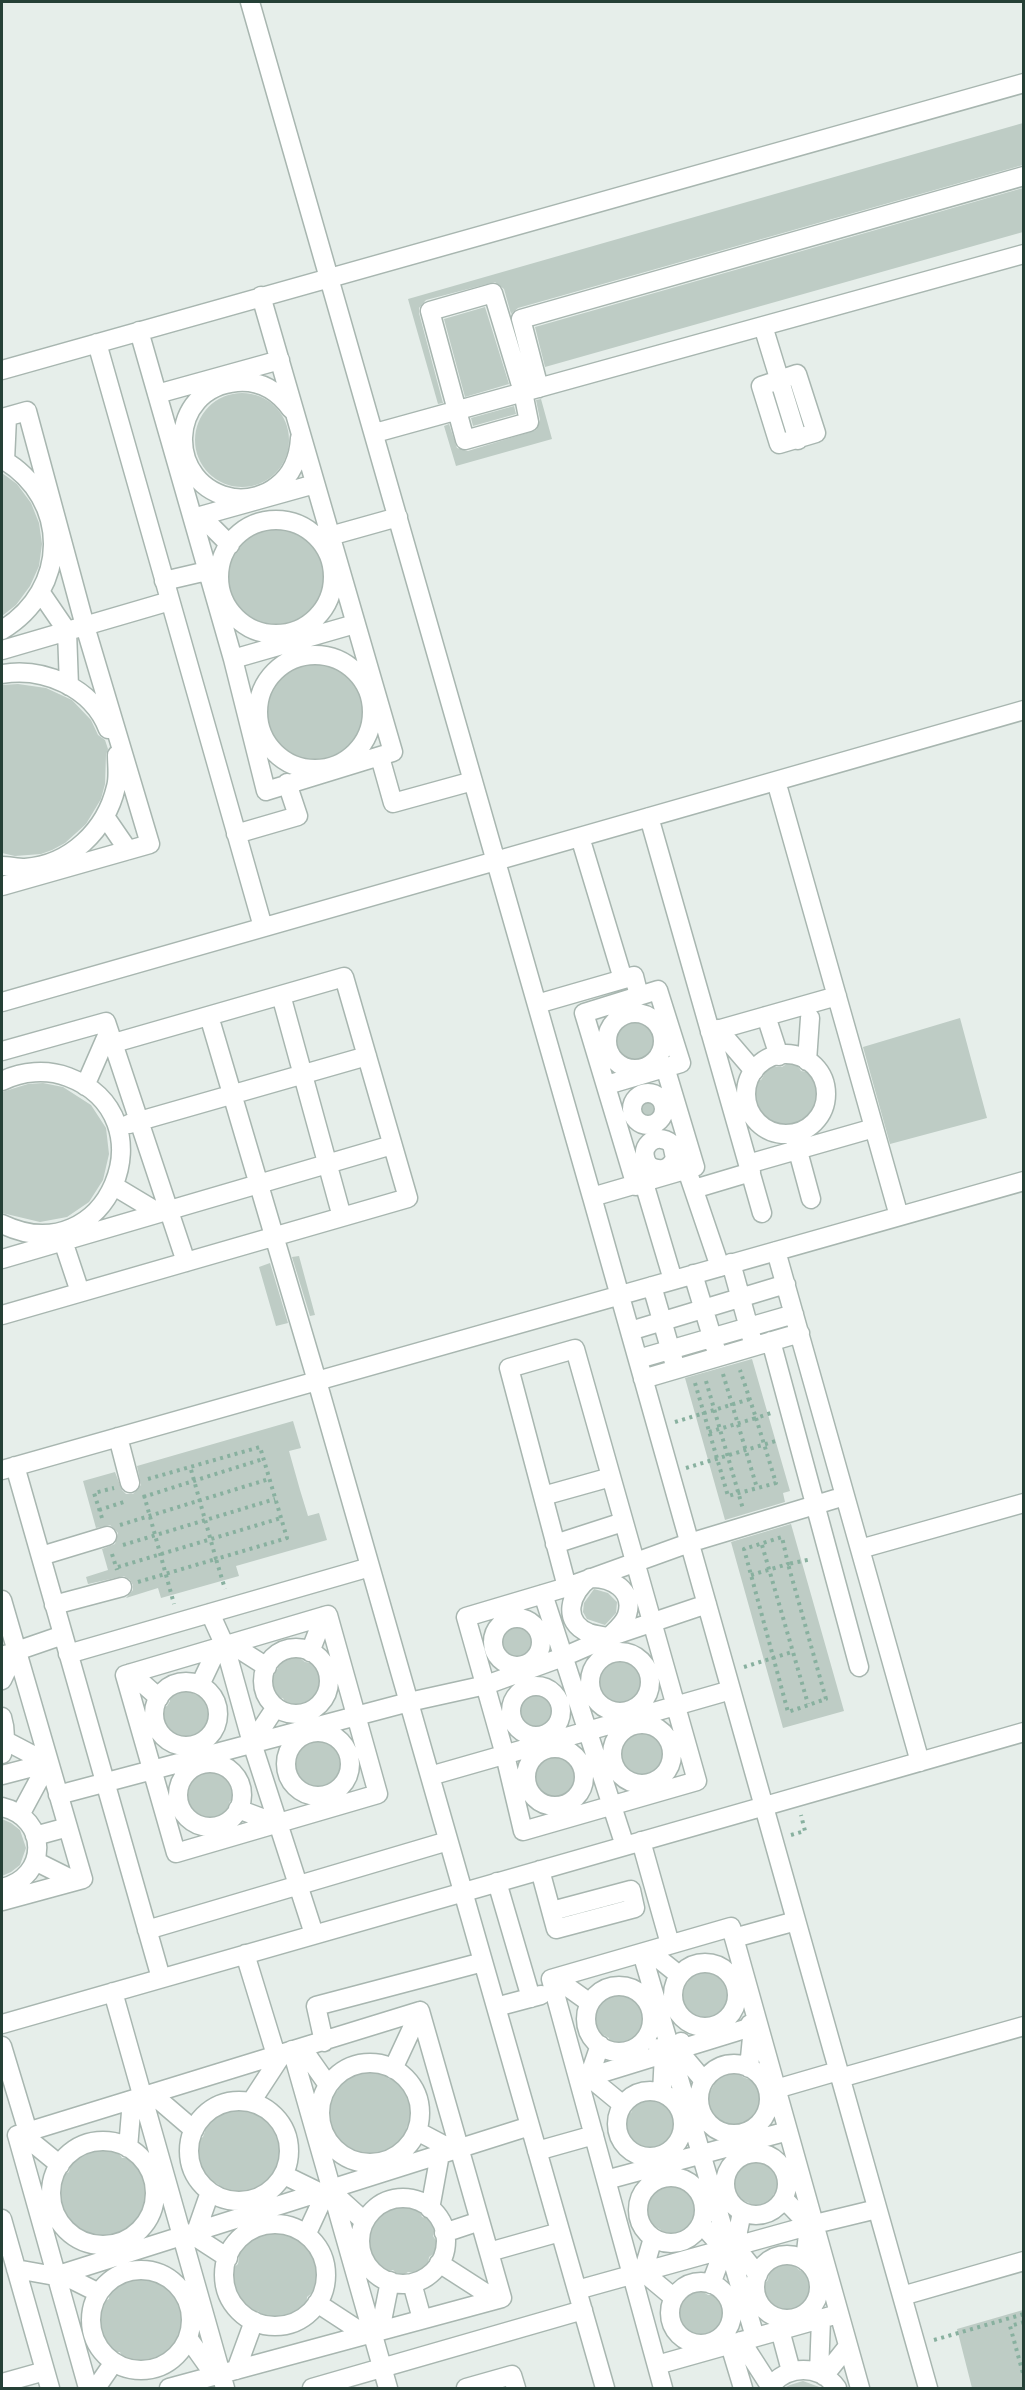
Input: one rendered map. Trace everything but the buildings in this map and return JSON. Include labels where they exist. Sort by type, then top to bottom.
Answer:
[{"type":"street","points":[[250,2],[620,1295],[927,2388]]},
{"type":"street","points":[[2,370],[1023,83]]},
{"type":"street","points":[[531,390],[494,293],[430,311],[465,440],[529,422],[531,390],[521,319],[1023,176]]},
{"type":"street","points":[[375,433],[1023,254]]},
{"type":"street","points":[[139,331],[164,392],[207,571],[256,731],[267,791],[393,752],[375,702],[301,434],[277,361],[261,296]]},
{"type":"street","points":[[763,326],[798,440]]},
{"type":"street","points":[[97,343],[263,927]]},
{"type":"street","points":[[164,392],[226,379],[277,361]]},
{"type":"street","points":[[273,391],[277,361]]},
{"type":"street","points":[[295,416],[283,397],[266,386],[226,379],[195,403],[186,419],[180,458],[206,487],[222,496],[241,499],[260,498],[277,486],[291,471],[299,453],[301,434]]},
{"type":"street","points":[[164,392],[186,419]]},
{"type":"street","points":[[2,630],[19,619],[41,592],[53,561],[52,526],[40,494],[18,468],[3,460],[4,417],[27,411],[76,628],[150,844],[48,868],[2,886]]},
{"type":"street","points":[[291,471],[315,488]]},
{"type":"street","points":[[195,515],[206,487]]},
{"type":"street","points":[[195,515],[260,498],[315,488]]},
{"type":"street","points":[[308,529],[315,488]]},
{"type":"street","points":[[260,498],[266,521]]},
{"type":"street","points":[[195,515],[230,545]]},
{"type":"street","points":[[330,536],[398,517]]},
{"type":"street","points":[[308,529],[290,522],[266,521],[252,525],[236,536],[225,552],[219,570],[220,590],[228,608],[241,622],[258,631],[277,634],[298,643],[318,654],[337,659],[351,667],[366,685],[375,702],[372,723],[365,742],[352,757],[335,769],[316,770],[296,767],[281,759],[256,731],[260,693],[268,678],[283,664],[298,643],[312,622],[324,609],[332,593],[334,575],[330,557],[321,541],[308,529]]},
{"type":"street","points":[[164,581],[207,571]]},
{"type":"street","points":[[41,592],[76,628]]},
{"type":"street","points":[[2,650],[170,601]]},
{"type":"street","points":[[324,609],[354,627]]},
{"type":"street","points":[[233,655],[249,626]]},
{"type":"street","points":[[233,655],[298,643],[354,627]]},
{"type":"street","points":[[351,667],[354,627]]},
{"type":"street","points":[[69,686],[76,628]]},
{"type":"street","points":[[233,655],[268,678]]},
{"type":"street","points":[[2,674],[19,671],[53,677],[82,693],[105,719],[117,751],[117,786],[106,818],[84,844],[48,868],[2,866]]},
{"type":"street","points":[[2,1002],[1023,710]]},
{"type":"street","points":[[368,733],[383,756],[393,803],[473,781]]},
{"type":"street","points":[[282,785],[296,767]]},
{"type":"street","points":[[776,781],[899,1216]]},
{"type":"street","points":[[236,834],[298,816],[282,785]]},
{"type":"street","points":[[649,817],[714,1030],[740,1106],[748,1164],[762,1213]]},
{"type":"street","points":[[106,818],[128,850]]},
{"type":"street","points":[[580,837],[623,979]]},
{"type":"street","points":[[537,1004],[634,976],[639,1013],[660,1026]]},
{"type":"street","points":[[2,1315],[408,1198],[344,977],[208,1016],[111,1037],[85,1086]]},
{"type":"street","points":[[658,990],[660,1026],[681,1063],[632,1069],[619,1064],[610,1055],[587,1012],[636,1001],[658,990]]},
{"type":"street","points":[[281,995],[342,1217]]},
{"type":"street","points":[[714,1030],[837,996]]},
{"type":"street","points":[[604,1042],[614,1021],[636,1001]]},
{"type":"street","points":[[587,1012],[584,1013],[604,1042],[609,1084],[694,1189],[740,1297],[749,1327],[763,1344],[790,1408],[859,1667]]},
{"type":"street","points":[[208,1016],[317,1381],[605,2388]]},
{"type":"street","points":[[766,1016],[779,1056]]},
{"type":"street","points":[[807,1061],[810,1018]]},
{"type":"street","points":[[27,1073],[10,1049],[106,1022],[138,1120],[164,1212],[186,1262]]},
{"type":"street","points":[[714,1030],[754,1071]]},
{"type":"street","points":[[117,1129],[138,1120],[366,1056]]},
{"type":"street","points":[[740,1106],[754,1071],[770,1058],[795,1056],[807,1061],[827,1083],[826,1094],[824,1107],[818,1119],[795,1142]]},
{"type":"street","points":[[609,1084],[619,1064]]},
{"type":"street","points":[[592,1197],[654,1138],[655,1067]]},
{"type":"street","points":[[609,1084],[655,1067]]},
{"type":"street","points":[[655,1067],[654,1138],[673,1280]]},
{"type":"street","points":[[2,1081],[27,1073],[56,1073],[85,1086],[101,1098],[115,1120],[121,1145],[120,1170],[111,1194],[94,1214],[72,1228],[45,1235],[17,1232],[2,1224]]},
{"type":"street","points":[[740,1106],[759,1124],[795,1142],[811,1199]]},
{"type":"street","points":[[818,1119],[840,1138]]},
{"type":"street","points":[[694,1189],[795,1142],[840,1138],[874,1128]]},
{"type":"street","points":[[748,1164],[767,1129]]},
{"type":"street","points":[[2,1259],[392,1145]]},
{"type":"street","points":[[161,1978],[41,1556],[8,1468],[1023,1181]]},
{"type":"street","points":[[114,1186],[164,1212]]},
{"type":"street","points":[[63,1241],[80,1292]]},
{"type":"street","points":[[776,1251],[920,1762]]},
{"type":"street","points":[[693,1274],[718,1357]]},
{"type":"street","points":[[630,1331],[786,1284]]},
{"type":"street","points":[[652,1286],[676,1370]]},
{"type":"street","points":[[638,1359],[794,1314]]},
{"type":"street","points":[[643,1379],[800,1333]]},
{"type":"street","points":[[521,1790],[528,1766],[611,1645],[622,1624],[629,1598],[631,1564],[623,1522],[575,1349],[509,1368],[555,1544],[554,1593],[530,1677],[519,1692],[510,1716],[509,1754],[521,1790],[523,1831],[565,1812],[612,1806],[652,1788],[697,1781],[679,1746],[671,1707],[647,1667],[637,1657],[611,1645],[588,1632],[579,1624],[572,1610],[554,1593]]},
{"type":"street","points":[[118,1437],[135,1482]]},
{"type":"street","points":[[543,1496],[611,1477]]},
{"type":"street","points":[[679,1746],[660,1730],[630,1719],[600,1704],[572,1703],[513,1666],[491,1657],[466,1617],[509,1611],[591,1578],[689,1543],[845,1496]]},
{"type":"street","points":[[860,1549],[1023,1503]]},
{"type":"street","points":[[555,1544],[623,1522]]},
{"type":"street","points":[[41,1556],[108,1538]]},
{"type":"street","points":[[631,1564],[629,1598],[648,1623]]},
{"type":"street","points":[[68,1654],[370,1567]]},
{"type":"street","points":[[591,1578],[609,1579],[629,1598],[648,1623],[655,1680],[671,1707]]},
{"type":"street","points":[[54,1605],[122,1587]]},
{"type":"street","points":[[2,1600],[9,1653],[35,1718],[83,1879],[5,1894]]},
{"type":"street","points":[[58,1795],[196,1755],[251,1743],[308,1724],[355,1716],[489,1684],[530,1677],[566,1655],[611,1645],[648,1623],[707,1604]]},
{"type":"street","points":[[509,1611],[495,1632],[489,1684],[510,1716],[528,1734],[570,1753],[595,1774],[612,1806]]},
{"type":"street","points":[[509,1611],[541,1633],[566,1655],[594,1668]]},
{"type":"street","points":[[210,1613],[224,1646],[251,1743],[280,1823],[297,1886],[314,1934]]},
{"type":"street","points":[[329,1801],[344,1783],[355,1761],[355,1716],[336,1672],[328,1615],[125,1675],[148,1726],[157,1768],[172,1808],[176,1853],[221,1832],[280,1823],[329,1801],[375,1795]]},
{"type":"street","points":[[310,1652],[324,1616]]},
{"type":"street","points":[[470,1616],[495,1632]]},
{"type":"street","points":[[637,1657],[648,1623]]},
{"type":"street","points":[[541,1633],[579,1624]]},
{"type":"street","points":[[579,1624],[566,1655],[572,1703],[588,1731],[595,1774],[633,1843],[670,1944]]},
{"type":"street","points":[[280,1629],[287,1650]]},
{"type":"street","points":[[541,1633],[566,1655]]},
{"type":"street","points":[[9,1653],[63,1635]]},
{"type":"street","points":[[224,1646],[267,1667]]},
{"type":"street","points":[[200,1685],[224,1646]]},
{"type":"street","points":[[336,1672],[310,1652],[293,1649],[273,1658],[264,1678],[270,1700],[285,1712],[343,1742],[375,1795]]},
{"type":"street","points":[[2,1680],[9,1653]]},
{"type":"street","points":[[491,1657],[489,1684],[510,1716],[509,1754]]},
{"type":"street","points":[[171,1661],[176,1683]]},
{"type":"street","points":[[329,1801],[302,1792],[290,1781],[285,1760],[294,1741],[302,1735],[316,1707],[325,1696],[336,1672]]},
{"type":"street","points":[[131,1673],[159,1698]]},
{"type":"street","points":[[565,1812],[612,1755],[618,1735],[655,1680]]},
{"type":"street","points":[[148,1726],[159,1698],[176,1683],[189,1682],[200,1685],[208,1690],[217,1706],[218,1719],[214,1729],[181,1779],[172,1808]]},
{"type":"street","points":[[430,1776],[671,1707],[728,1682]]},
{"type":"street","points":[[325,1696],[355,1716]]},
{"type":"street","points":[[217,1706],[240,1699],[270,1700]]},
{"type":"street","points":[[224,1766],[251,1743],[270,1700]]},
{"type":"street","points":[[572,1703],[588,1731],[615,1741]]},
{"type":"street","points":[[570,1753],[604,1707]]},
{"type":"street","points":[[660,1730],[671,1707]]},
{"type":"street","points":[[338,1738],[355,1716]]},
{"type":"street","points":[[35,1718],[4,1735],[48,1763]]},
{"type":"street","points":[[148,1726],[208,1762],[224,1766],[235,1775],[242,1794],[238,1809],[221,1832]]},
{"type":"street","points":[[214,1729],[288,1754]]},
{"type":"street","points":[[2,2024],[1023,1732]]},
{"type":"street","points":[[157,1768],[168,1740]]},
{"type":"street","points":[[652,1788],[670,1766],[679,1746]]},
{"type":"street","points":[[509,1754],[528,1766]]},
{"type":"street","points":[[355,1761],[378,1794],[375,1795]]},
{"type":"street","points":[[2,1775],[48,1763]]},
{"type":"street","points":[[20,1815],[48,1763]]},
{"type":"street","points":[[670,1766],[690,1783]]},
{"type":"street","points":[[157,1768],[181,1779]]},
{"type":"street","points":[[241,1788],[288,1774]]},
{"type":"street","points":[[595,1774],[619,1774],[627,1780],[652,1788]]},
{"type":"street","points":[[612,1806],[627,1780]]},
{"type":"street","points":[[521,1790],[565,1812]]},
{"type":"street","points":[[280,1823],[302,1792]]},
{"type":"street","points":[[530,1829],[541,1802]]},
{"type":"street","points":[[2,1807],[20,1815],[30,1824],[37,1842],[34,1861],[24,1878],[5,1894]]},
{"type":"street","points":[[172,1808],[194,1822],[221,1832]]},
{"type":"street","points":[[238,1809],[280,1823]]},
{"type":"street","points":[[182,1851],[194,1822]]},
{"type":"street","points":[[35,1836],[68,1827]]},
{"type":"street","points":[[147,1930],[448,1841]]},
{"type":"street","points":[[34,1861],[75,1881]]},
{"type":"street","points":[[540,1870],[552,1911]]},
{"type":"street","points":[[497,1882],[531,1998]]},
{"type":"street","points":[[496,2007],[531,1998],[601,1964],[642,1952],[692,1938],[796,1921]]},
{"type":"street","points":[[722,1967],[732,1933]]},
{"type":"street","points":[[732,1933],[742,1986],[776,2089],[793,2173],[812,2225],[830,2316],[827,2379]]},
{"type":"street","points":[[692,1938],[697,1963]]},
{"type":"street","points":[[642,1952],[679,1975]]},
{"type":"street","points":[[627,1987],[642,1952]]},
{"type":"street","points":[[642,1952],[661,2007],[671,2052],[744,2301],[739,2337],[770,2387],[780,2377],[791,2371],[804,2369],[827,2379]]},
{"type":"street","points":[[245,1954],[288,2052],[315,2135],[329,2191],[356,2255],[388,2388]]},
{"type":"street","points":[[324,2042],[316,2006],[483,1962]]},
{"type":"street","points":[[644,2091],[632,2056],[647,2035],[679,1975],[687,1967],[707,1962],[722,1967],[742,1986]]},
{"type":"street","points":[[601,1964],[608,1988]]},
{"type":"street","points":[[555,1985],[590,2003]]},
{"type":"street","points":[[555,1985],[568,2040],[584,2079],[595,2139],[610,2179],[619,2226],[637,2273],[662,2364],[663,2388]]},
{"type":"street","points":[[713,2033],[735,2008],[742,1986]]},
{"type":"street","points":[[632,2056],[609,2050],[595,2039],[586,2018],[590,2003],[600,1992],[608,1988],[627,1987],[689,2023],[713,2033]]},
{"type":"street","points":[[113,1992],[142,2097],[159,2179],[180,2237],[195,2304],[224,2377]]},
{"type":"street","points":[[735,2008],[756,2026]]},
{"type":"street","points":[[88,2388],[58,2276],[45,2209],[17,2135],[420,2011]]},
{"type":"street","points":[[393,2069],[420,2011]]},
{"type":"street","points":[[169,2388],[224,2377],[294,2354],[502,2298],[480,2221],[450,2151],[443,2092],[420,2011]]},
{"type":"street","points":[[662,2093],[671,2052],[689,2023]]},
{"type":"street","points":[[584,2079],[632,2056],[671,2052],[713,2033],[756,2026]]},
{"type":"street","points":[[749,2068],[756,2026]]},
{"type":"street","points":[[776,2089],[839,2075],[1023,2026]]},
{"type":"street","points":[[713,2033],[722,2066]]},
{"type":"street","points":[[347,2034],[356,2065]]},
{"type":"street","points":[[647,2035],[704,2080]]},
{"type":"street","points":[[568,2040],[595,2039]]},
{"type":"street","points":[[584,2079],[595,2039]]},
{"type":"street","points":[[2,2046],[25,2133],[60,2164]]},
{"type":"street","points":[[288,2052],[328,2085]]},
{"type":"street","points":[[251,2102],[288,2052]]},
{"type":"street","points":[[373,2063],[393,2069],[402,2074],[412,2086],[419,2100],[420,2116],[417,2131],[409,2145],[383,2167],[345,2157],[334,2149],[324,2135],[319,2118],[321,2101],[328,2085],[340,2073],[356,2065],[373,2063]]},
{"type":"street","points":[[734,2065],[749,2068],[763,2080],[767,2090],[766,2112],[752,2129],[746,2143],[704,2210],[701,2224],[689,2238],[668,2243],[653,2238],[641,2226],[639,2220],[638,2204],[642,2194],[665,2153],[680,2139],[704,2080],[722,2066],[734,2065]]},
{"type":"street","points":[[216,2074],[225,2104]]},
{"type":"street","points":[[584,2079],[623,2105]]},
{"type":"street","points":[[610,2179],[624,2142],[617,2124],[623,2105],[633,2095],[644,2091],[662,2093],[714,2128],[776,2159],[793,2173]]},
{"type":"street","points":[[419,2100],[443,2092]]},
{"type":"street","points":[[142,2097],[194,2130]]},
{"type":"street","points":[[128,2148],[142,2097]]},
{"type":"street","points":[[251,2102],[234,2102],[217,2106],[203,2116],[194,2130],[189,2147],[193,2170],[198,2180],[210,2192],[225,2199],[242,2202],[256,2213],[273,2224],[291,2226],[307,2234],[319,2247],[326,2263],[327,2281],[318,2303],[311,2312],[288,2324],[264,2325],[254,2321],[237,2309],[228,2295],[224,2279],[231,2248],[242,2236],[256,2213],[272,2189],[284,2175],[288,2163],[289,2145],[286,2133],[278,2119],[267,2109],[251,2102]]},
{"type":"street","points":[[766,2112],[785,2132]]},
{"type":"street","points":[[83,2115],[90,2142]]},
{"type":"street","points":[[58,2276],[329,2191],[383,2167],[450,2151],[530,2126]]},
{"type":"street","points":[[689,2182],[714,2128]]},
{"type":"street","points":[[417,2131],[450,2151]]},
{"type":"street","points":[[610,2179],[785,2132]]},
{"type":"street","points":[[776,2159],[785,2132]]},
{"type":"street","points":[[289,2145],[315,2135]]},
{"type":"street","points":[[537,2151],[595,2139],[624,2142],[658,2167],[689,2182],[697,2190],[751,2215],[765,2214],[780,2205],[793,2173]]},
{"type":"street","points":[[680,2139],[728,2169]]},
{"type":"street","points":[[45,2209],[54,2175],[60,2164],[75,2149],[90,2142],[108,2141],[128,2148],[140,2156],[159,2179]]},
{"type":"street","points":[[430,2209],[450,2151]]},
{"type":"street","points":[[307,2234],[345,2157]]},
{"type":"street","points":[[383,2167],[391,2201]]},
{"type":"street","points":[[159,2179],[193,2170]]},
{"type":"street","points":[[284,2175],[329,2191],[364,2221]]},
{"type":"street","points":[[159,2179],[154,2205],[147,2221],[135,2234],[99,2292],[91,2313],[92,2330],[98,2346],[123,2368],[140,2371],[157,2368],[172,2361],[183,2349],[188,2338],[195,2304]]},
{"type":"street","points":[[610,2179],[642,2194]]},
{"type":"street","points":[[161,2274],[180,2237],[210,2192]]},
{"type":"street","points":[[399,2198],[413,2200],[430,2209],[437,2215],[444,2233],[443,2256],[439,2263],[425,2278],[412,2283],[390,2282],[373,2272],[356,2255],[364,2221],[373,2210],[399,2198]]},
{"type":"street","points":[[784,2199],[812,2225]]},
{"type":"street","points":[[45,2209],[71,2234],[86,2242],[103,2245],[144,2270],[161,2274],[180,2287],[195,2304]]},
{"type":"street","points":[[577,2290],[877,2209]]},
{"type":"street","points":[[711,2284],[729,2248],[742,2212]]},
{"type":"street","points":[[765,2214],[778,2257]]},
{"type":"street","points":[[2,2219],[10,2262],[47,2380],[2,2384]]},
{"type":"street","points":[[619,2226],[639,2220]]},
{"type":"street","points":[[147,2221],[228,2258]]},
{"type":"street","points":[[444,2233],[480,2221]]},
{"type":"street","points":[[701,2224],[758,2275]]},
{"type":"street","points":[[805,2261],[812,2225]]},
{"type":"street","points":[[489,2252],[560,2232]]},
{"type":"street","points":[[637,2273],[653,2238]]},
{"type":"street","points":[[679,2242],[687,2259],[692,2283]]},
{"type":"street","points":[[326,2263],[356,2255]]},
{"type":"street","points":[[662,2364],[739,2337],[783,2319],[794,2319],[804,2314],[817,2298],[819,2288],[813,2268],[805,2261],[795,2257],[778,2257],[765,2263],[744,2301],[732,2315],[739,2337],[744,2388]]},
{"type":"street","points":[[902,2296],[1023,2261]]},
{"type":"street","points":[[10,2262],[58,2276],[99,2292]]},
{"type":"street","points":[[439,2263],[495,2299]]},
{"type":"street","points":[[637,2273],[674,2297]]},
{"type":"street","points":[[373,2333],[390,2282]]},
{"type":"street","points":[[739,2337],[697,2345],[682,2338],[672,2326],[669,2316],[674,2297],[682,2288],[701,2282],[711,2284],[764,2310],[776,2323],[791,2371]]},
{"type":"street","points":[[412,2283],[422,2319]]},
{"type":"street","points":[[195,2304],[228,2295]]},
{"type":"street","points":[[817,2298],[848,2346],[860,2388]]},
{"type":"street","points":[[318,2303],[373,2333]]},
{"type":"street","points":[[312,2388],[583,2310]]},
{"type":"street","points":[[776,2323],[830,2316]]},
{"type":"street","points":[[224,2377],[254,2321]]},
{"type":"street","points":[[288,2324],[294,2354]]},
{"type":"street","points":[[188,2338],[224,2377]]},
{"type":"street","points":[[662,2364],[682,2338]]},
{"type":"street","points":[[75,2345],[95,2339]]},
{"type":"street","points":[[827,2379],[848,2346]]},
{"type":"street","points":[[96,2388],[114,2362]]},
{"type":"street","points":[[466,2388],[505,2385]]},
{"type":"path","points":[[741,1370],[776,1483],[728,1496],[694,1383],[705,1380],[741,1370]]},
{"type":"path","points":[[723,1375],[757,1488]]},
{"type":"path","points":[[705,1380],[738,1493]]},
{"type":"path","points":[[657,1427],[750,1399]]},
{"type":"path","points":[[709,1432],[790,1408]]},
{"type":"path","points":[[670,1473],[764,1444]]},
{"type":"path","points":[[260,1447],[287,1538],[122,1587],[94,1493],[135,1482],[260,1447]]},
{"type":"path","points":[[99,1510],[263,1459]]},
{"type":"path","points":[[190,1466],[230,1607]]},
{"type":"path","points":[[108,1538],[150,1516],[268,1479]]},
{"type":"path","points":[[135,1482],[144,1496],[179,1622]]},
{"type":"path","points":[[108,1538],[154,1536],[275,1499]]},
{"type":"path","points":[[116,1567],[281,1518]]},
{"type":"path","points":[[782,1537],[826,1699],[788,1712],[744,1549],[762,1545],[782,1537]]},
{"type":"path","points":[[762,1545],[808,1704]]},
{"type":"path","points":[[751,1575],[788,1564],[829,1556]]},
{"type":"path","points":[[728,1682],[773,1658],[792,1652]]},
{"type":"path","points":[[916,2345],[1023,2313]]},
{"type":"path","points":[[1023,2322],[1010,2326],[1021,2361],[1023,2377]]}]
